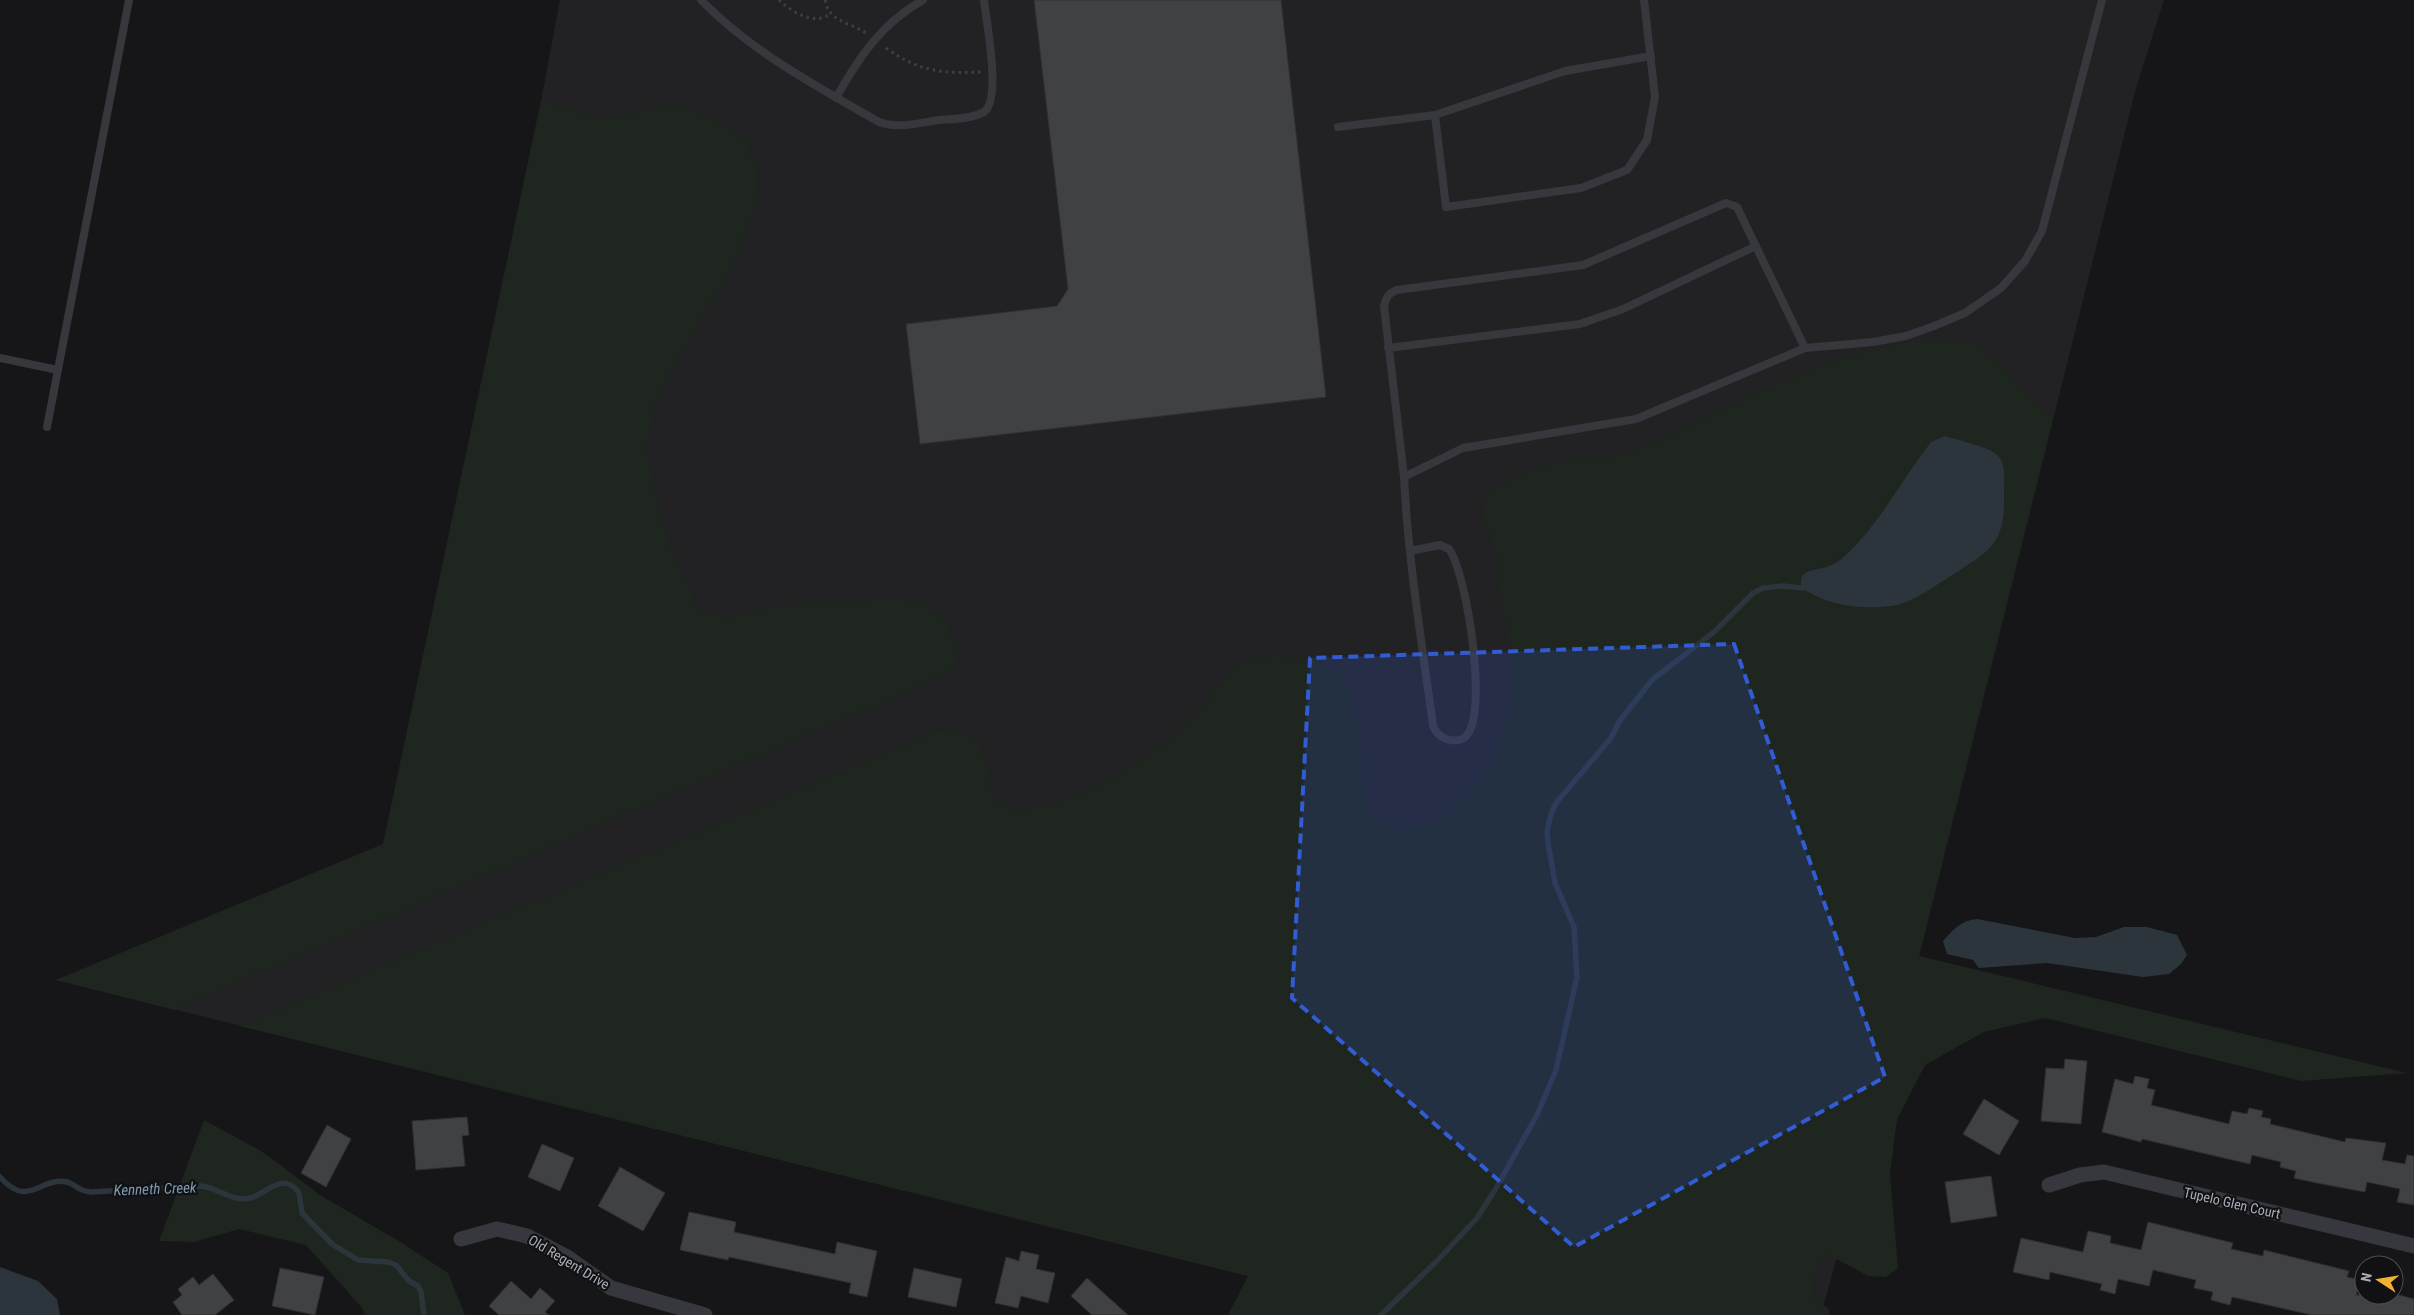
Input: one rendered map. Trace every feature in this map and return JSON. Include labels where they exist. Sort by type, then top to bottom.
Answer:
[{"type":"street","name":"Tupelo Glen Court","points":[[2050,1185],[2080,1175],[2104,1172],[2414,1246]]},
{"type":"street","name":"Old Regent Drive","points":[[461,1239],[497,1229],[527,1236],[567,1257],[611,1288],[705,1315]]},
{"type":"lane","points":[[48,428],[129,0]]},
{"type":"lane","points":[[701,0],[726,25],[752,46],[836,98],[887,125],[897,126],[971,116],[985,111],[990,105],[993,80],[984,0]]},
{"type":"lane","points":[[836,98],[856,64],[874,39],[895,18],[923,0]]},
{"type":"lane","points":[[1435,115],[1446,207],[1581,188],[1627,170],[1647,140],[1655,97],[1644,0]]},
{"type":"lane","points":[[1404,477],[1462,448],[1636,419],[1805,348],[1906,336],[1965,312],[2000,288],[2025,261],[2042,231],[2102,0]]},
{"type":"lane","points":[[1338,127],[1435,115],[1565,71],[1651,56]]},
{"type":"lane","points":[[1410,551],[1440,545],[1449,549],[1462,583],[1470,620],[1476,678],[1472,728],[1467,736],[1461,740],[1444,738],[1437,734],[1433,726],[1410,551],[1404,477],[1388,348],[1384,306],[1390,292],[1583,265],[1726,203],[1737,207],[1805,348]]},
{"type":"lane","points":[[1388,348],[1580,324],[1623,309],[1756,246]]},
{"type":"lane","points":[[0,358],[58,370]]},
{"type":"path","points":[[780,0],[792,10],[813,19],[820,19],[830,14]]},
{"type":"path","points":[[825,0],[830,14],[839,21],[857,27],[866,33]]},
{"type":"path","points":[[883,46],[922,68],[952,73],[981,72]]},
{"type":"highlighted area","points":[[1734,644],[1885,1077],[1574,1247],[1292,998],[1310,658]]},
{"type":"shaded area","points":[[560,0],[2164,0],[2136,88],[1919,956],[1821,1315],[1248,1276],[56,980],[383,844],[541,101]]},
{"type":"shaded area","points":[[541,101],[603,118],[635,113],[664,103],[708,116],[745,139],[758,173],[754,215],[724,282],[660,389],[646,449],[665,532],[695,601],[706,613],[727,617],[779,606],[898,598],[923,604],[943,617],[957,645],[957,657],[954,668],[946,675],[175,1010],[56,980],[383,844]]},
{"type":"shaded area","points":[[1942,339],[1974,343],[2000,364],[2053,419],[1919,956],[2407,1073],[2301,1081],[2045,1018],[1984,1032],[1925,1065],[1897,1120],[1890,1174],[1898,1268],[1886,1277],[1868,1276],[1829,1255],[1817,1269],[1812,1287],[1816,1298],[1829,1309],[1830,1315],[1228,1315],[1248,1276],[240,1026],[936,731],[960,733],[975,741],[983,754],[988,768],[995,797],[1004,806],[1020,809],[1038,807],[1074,797],[1107,780],[1175,736],[1188,723],[1220,682],[1237,665],[1251,658],[1272,656],[1308,659],[1325,664],[1337,674],[1353,699],[1367,812],[1379,824],[1390,829],[1403,829],[1429,824],[1444,817],[1474,787],[1495,755],[1507,719],[1512,681],[1509,643],[1495,551],[1483,516],[1484,502],[1495,488],[1517,475],[1544,466],[1581,458],[1609,457],[1642,447],[1749,396],[1830,362],[1885,346],[1913,341]],"holes":[[[1931,442],[1985,448],[2004,468],[2004,509],[1871,606],[1827,602],[1810,594],[1808,570],[1830,566],[1861,541]]]},
{"type":"shaded area","points":[[1945,436],[1988,449],[1994,452],[2001,460],[2004,477],[2003,520],[2000,532],[1990,548],[1929,590],[1905,603],[1897,605],[1885,607],[1847,606],[1823,599],[1802,588],[1802,577],[1805,574],[1837,562],[1860,541],[1931,442]]},
{"type":"shaded area","points":[[1977,919],[2075,938],[2096,937],[2124,927],[2147,927],[2177,935],[2187,955],[2181,964],[2169,974],[2143,977],[2047,963],[1979,968],[1973,960],[1947,954],[1943,941],[1954,929]]},
{"type":"shaded area","points":[[204,1120],[263,1152],[320,1195],[402,1243],[448,1273],[465,1315],[365,1315],[362,1308],[306,1245],[239,1229],[194,1242],[159,1241]]},
{"type":"shaded area","points":[[0,1267],[38,1281],[57,1299],[60,1315],[0,1315]]},
{"type":"building","points":[[1034,0],[1281,0],[1326,397],[920,444],[906,324],[1057,306],[1068,289]]},
{"type":"building","points":[[2065,1059],[2087,1061],[2081,1124],[2041,1121],[2046,1068],[2064,1069]]},
{"type":"building","points":[[2135,1076],[2149,1079],[2147,1088],[2155,1090],[2151,1105],[2229,1124],[2232,1111],[2247,1114],[2249,1108],[2263,1111],[2261,1117],[2271,1119],[2270,1124],[2345,1142],[2346,1138],[2386,1143],[2382,1160],[2405,1164],[2407,1155],[2414,1156],[2414,1205],[2397,1202],[2400,1189],[2367,1182],[2365,1192],[2317,1183],[2294,1178],[2296,1171],[2280,1167],[2281,1162],[2252,1155],[2250,1164],[2142,1139],[2141,1142],[2102,1132],[2115,1079],[2133,1084]]},
{"type":"building","points":[[1984,1099],[2019,1121],[1999,1155],[1963,1134]]},
{"type":"building","points":[[467,1117],[469,1135],[462,1136],[465,1166],[416,1170],[412,1121]]},
{"type":"building","points":[[327,1125],[351,1139],[326,1187],[301,1173]]},
{"type":"building","points":[[542,1144],[574,1158],[560,1191],[528,1177]]},
{"type":"building","points":[[620,1167],[665,1193],[643,1231],[598,1206]]},
{"type":"building","points":[[1991,1176],[1997,1216],[1951,1223],[1945,1182]]},
{"type":"building","points":[[689,1212],[736,1222],[734,1232],[835,1254],[837,1242],[877,1251],[867,1297],[849,1293],[851,1283],[729,1257],[728,1260],[680,1250]]},
{"type":"building","points":[[2148,1222],[2233,1243],[2231,1249],[2263,1256],[2264,1250],[2349,1271],[2347,1277],[2354,1279],[2354,1305],[2404,1305],[2404,1296],[2414,1299],[2414,1315],[2312,1315],[2232,1297],[2230,1305],[2211,1300],[2213,1292],[2194,1288],[2196,1280],[2153,1270],[2149,1286],[2118,1279],[2115,1294],[2100,1290],[2102,1284],[2050,1272],[2049,1280],[2013,1272],[2021,1238],[2083,1252],[2088,1231],[2111,1236],[2110,1243],[2141,1250]]},
{"type":"building","points":[[1021,1251],[1039,1255],[1036,1269],[1055,1273],[1048,1303],[1021,1296],[1018,1308],[995,1303],[1006,1257],[1019,1261]]},
{"type":"building","points":[[280,1268],[324,1277],[315,1315],[272,1306]]},
{"type":"building","points":[[914,1268],[962,1279],[956,1307],[908,1297]]},
{"type":"building","points":[[213,1274],[234,1300],[215,1315],[182,1315],[173,1302],[182,1295],[178,1289],[193,1277],[199,1285]]},
{"type":"building","points":[[1087,1278],[1128,1315],[1092,1315],[1071,1296]]},
{"type":"building","points":[[511,1281],[531,1299],[540,1288],[555,1301],[545,1312],[549,1315],[499,1315],[489,1306]]},
{"type":"waterway","points":[[1381,1315],[1438,1260],[1477,1218],[1537,1115],[1556,1070],[1577,977],[1574,927],[1555,883],[1548,843],[1547,832],[1551,814],[1556,803],[1611,738],[1619,722],[1652,680],[1714,632],[1753,593],[1763,588],[1783,586],[1802,588],[1809,586]]},
{"type":"waterway","name":"Kenneth Creek","points":[[0,1177],[10,1186],[19,1191],[27,1192],[58,1181],[67,1182],[91,1192],[201,1186],[243,1199],[256,1196],[275,1185],[287,1184],[293,1186],[299,1193],[302,1213],[332,1244],[358,1260],[388,1262],[396,1265],[409,1281],[418,1286],[421,1292],[424,1315]]}]
